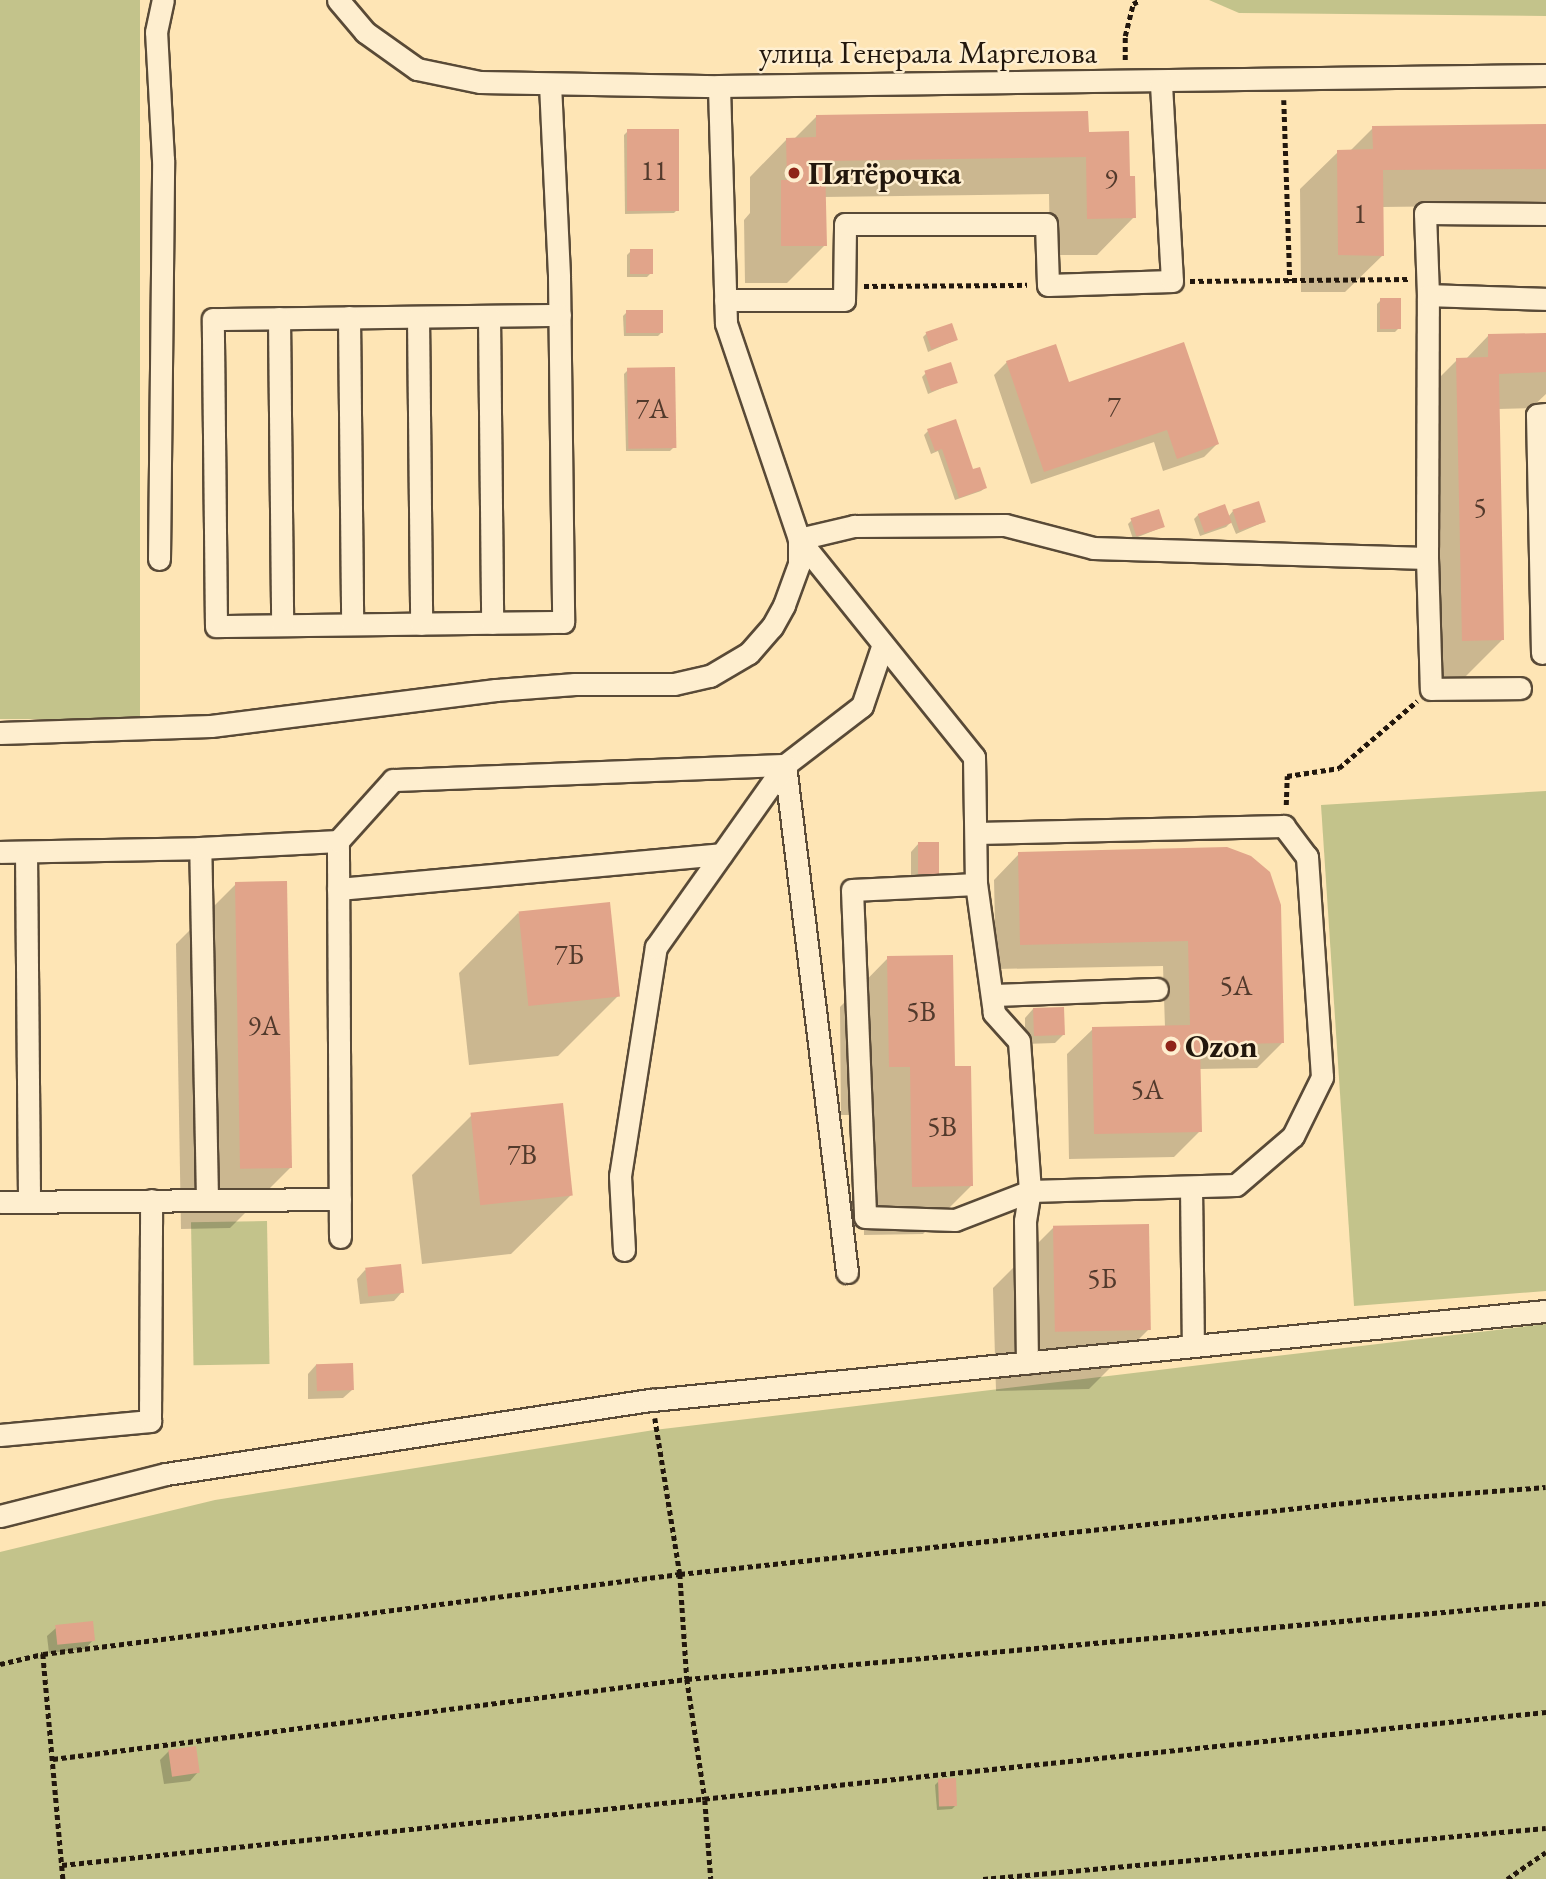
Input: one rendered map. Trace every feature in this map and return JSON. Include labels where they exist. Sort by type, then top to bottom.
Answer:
[{"type":"street","points":[[159,559],[163,160],[156,32],[163,0]]},
{"type":"street","name":"улица Генерала Маргелова","points":[[338,0],[365,32],[417,69],[480,82],[719,86],[1546,75]]},
{"type":"street","points":[[725,300],[844,300],[845,225],[1046,224],[1048,285],[1172,281],[1161,82]]},
{"type":"street","points":[[550,84],[560,315],[563,622],[216,626],[213,319],[560,315]]},
{"type":"street","points":[[0,733],[211,726],[496,690],[575,684],[674,684],[710,676],[749,653],[772,627],[785,605],[799,564],[799,539],[726,323],[719,86]]},
{"type":"street","points":[[1520,688],[1431,689],[1427,558],[1425,214],[1546,214]]},
{"type":"street","points":[[1427,287],[1546,299]]},
{"type":"street","points":[[489,316],[492,623]]},
{"type":"street","points":[[349,317],[352,624]]},
{"type":"street","points":[[418,317],[421,624]]},
{"type":"street","points":[[279,318],[282,625]]},
{"type":"street","points":[[1542,653],[1537,415],[1546,414]]},
{"type":"street","points":[[799,539],[855,526],[1005,525],[1093,548],[1427,558]]},
{"type":"street","points":[[799,539],[974,758],[976,884],[994,1013],[1019,1041],[1030,1191],[1025,1221],[1027,1363]]},
{"type":"street","points":[[624,1250],[620,1176],[656,947],[785,765],[862,706],[883,644]]},
{"type":"street","points":[[340,1237],[338,841],[393,780],[785,765]]},
{"type":"street","points":[[785,765],[847,1272]]},
{"type":"street","points":[[976,832],[1284,826],[1307,857],[1322,1077],[1293,1136],[1236,1185],[1030,1191],[955,1220],[865,1217],[852,890],[976,884]]},
{"type":"street","points":[[0,852],[200,848],[338,841]]},
{"type":"street","points":[[200,848],[207,1199]]},
{"type":"street","points":[[26,852],[29,1202]]},
{"type":"street","points":[[338,889],[721,854]]},
{"type":"street","points":[[992,995],[1157,989]]},
{"type":"street","points":[[1191,1187],[1193,1346]]},
{"type":"street","points":[[0,1202],[340,1199]]},
{"type":"street","points":[[0,1436],[150,1421],[151,1200]]},
{"type":"street","points":[[0,1516],[166,1474],[652,1400],[1546,1311]]},
{"type":"path","points":[[1126,71],[1125,36],[1133,4],[1140,0]]},
{"type":"path","points":[[1284,80],[1290,281]]},
{"type":"path","points":[[1172,281],[1290,281],[1427,287]]},
{"type":"path","points":[[844,287],[1048,285]]},
{"type":"path","points":[[1284,826],[1287,776],[1339,768],[1431,689]]},
{"type":"path","points":[[652,1400],[680,1574],[687,1679],[705,1800],[711,1879]]},
{"type":"path","points":[[0,1664],[43,1654],[680,1574],[1373,1500],[1546,1487]]},
{"type":"path","points":[[53,1759],[687,1679],[1546,1603]]},
{"type":"path","points":[[43,1654],[63,1879]]},
{"type":"path","points":[[62,1865],[1546,1712]]},
{"type":"path","points":[[983,1879],[1546,1828]]},
{"type":"path","points":[[1507,1879],[1546,1852]]},
{"type":"green space","points":[[0,0],[140,0],[140,719],[0,719]]},
{"type":"green space","points":[[1209,0],[1546,0],[1546,16],[1239,13]]},
{"type":"green space","points":[[1546,791],[1546,1291],[1354,1306],[1321,805]]},
{"type":"green space","points":[[267,1221],[269,1364],[194,1365],[191,1222]]},
{"type":"green space","points":[[1546,1324],[1546,1879],[0,1879],[0,1552],[215,1500],[654,1430]]},
{"type":"building","points":[[1088,111],[1089,132],[1129,131],[1130,176],[1135,176],[1136,218],[1087,219],[1086,157],[825,161],[827,246],[781,246],[781,180],[787,180],[786,138],[816,137],[816,115]]},
{"type":"building","points":[[1546,124],[1546,169],[1383,170],[1384,256],[1338,255],[1337,150],[1373,149],[1372,126]]},
{"type":"building","points":[[627,129],[679,129],[679,211],[627,211]]},
{"type":"building","points":[[630,249],[653,249],[653,274],[630,274]]},
{"type":"building","points":[[1380,298],[1401,298],[1401,329],[1380,329]]},
{"type":"building","points":[[626,310],[663,310],[663,333],[626,333]]},
{"type":"building","points":[[952,323],[958,340],[931,349],[926,332]]},
{"type":"building","points":[[1546,333],[1546,372],[1499,374],[1504,640],[1462,641],[1456,358],[1488,357],[1488,334]]},
{"type":"building","points":[[1184,342],[1219,444],[1177,459],[1167,430],[1044,472],[1006,361],[1056,344],[1069,382]]},
{"type":"building","points":[[951,362],[958,383],[931,392],[924,371]]},
{"type":"building","points":[[675,367],[676,448],[628,449],[627,368]]},
{"type":"building","points":[[956,419],[973,469],[980,467],[987,488],[959,498],[942,449],[935,451],[927,429]]},
{"type":"building","points":[[1259,501],[1266,522],[1239,531],[1232,510]]},
{"type":"building","points":[[1225,504],[1232,523],[1205,533],[1198,514]]},
{"type":"building","points":[[1159,509],[1165,527],[1136,536],[1130,518]]},
{"type":"building","points":[[918,842],[939,842],[939,874],[918,874]]},
{"type":"building","points":[[1227,847],[1251,856],[1270,872],[1281,905],[1284,1043],[1200,1045],[1202,1132],[1094,1134],[1092,1027],[1190,1025],[1188,941],[1020,945],[1018,852]]},
{"type":"building","points":[[287,881],[292,1168],[240,1169],[235,882]]},
{"type":"building","points":[[610,902],[620,996],[528,1006],[519,912]]},
{"type":"building","points":[[953,955],[955,1066],[971,1066],[973,1186],[912,1187],[910,1067],[889,1067],[887,956]]},
{"type":"building","points":[[1064,1007],[1065,1035],[1034,1036],[1033,1008]]},
{"type":"building","points":[[563,1103],[573,1195],[480,1205],[471,1113]]},
{"type":"building","points":[[1149,1224],[1151,1330],[1055,1332],[1053,1226]]},
{"type":"building","points":[[401,1264],[404,1293],[368,1297],[365,1268]]},
{"type":"building","points":[[353,1363],[354,1390],[317,1391],[316,1364]]},
{"type":"building","points":[[93,1621],[95,1641],[57,1645],[55,1625]]},
{"type":"building","points":[[196,1746],[200,1773],[172,1777],[168,1750]]},
{"type":"building","points":[[956,1778],[957,1806],[939,1807],[938,1779]]},
{"type":"place","name":"Пятёрочка","points":[[794,173]]},
{"type":"place","name":"Ozon","points":[[1171,1046]]}]
